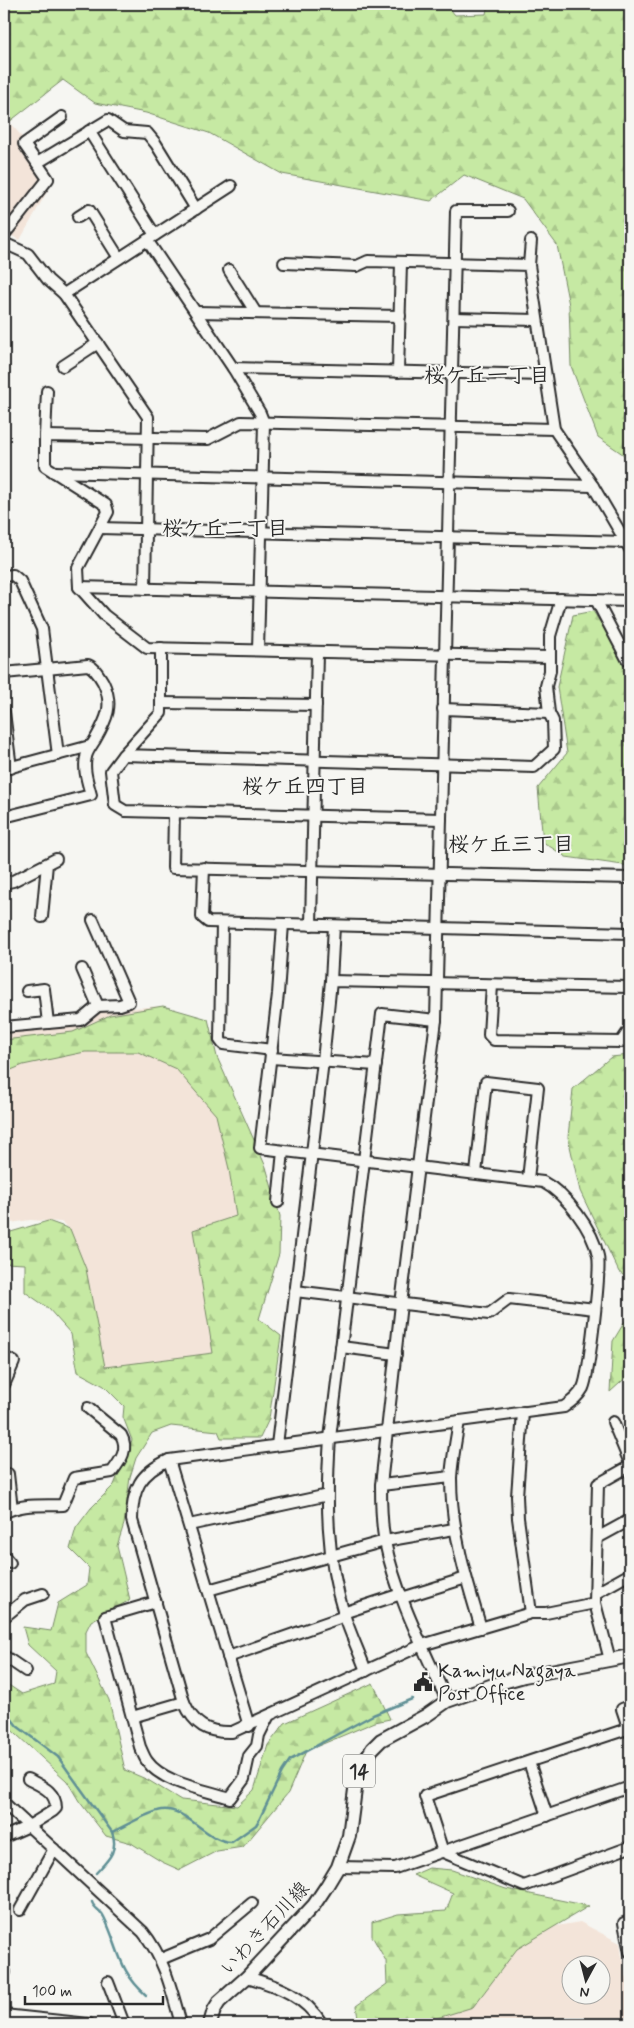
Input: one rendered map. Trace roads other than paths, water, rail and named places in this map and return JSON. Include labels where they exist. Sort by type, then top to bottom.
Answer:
[{"type":"main road","name":"いわき石川線","points":[[210,2024],[214,2010],[220,2002],[247,1977],[314,1905],[338,1867],[349,1836],[355,1786],[363,1762],[381,1740],[427,1715],[447,1701],[524,1676],[630,1656]]},
{"type":"street","points":[[4,235],[48,179],[24,144],[62,117]]},
{"type":"street","points":[[38,163],[108,120],[124,131],[147,133],[156,144],[196,208]]},
{"type":"street","points":[[90,131],[151,238],[233,368],[264,423],[258,650]]},
{"type":"street","points":[[64,294],[231,186]]},
{"type":"street","points":[[78,217],[89,210],[120,258]]},
{"type":"street","points":[[447,1701],[401,1596],[385,1541],[381,1512],[381,1485],[436,1020],[456,211],[508,211]]},
{"type":"street","points":[[532,241],[528,265],[554,429],[593,486],[628,545]]},
{"type":"street","points":[[4,243],[28,254],[48,280],[64,294],[148,417],[146,589]]},
{"type":"street","points":[[284,263],[357,266],[368,261],[528,265]]},
{"type":"street","points":[[398,372],[402,262]]},
{"type":"street","points":[[229,270],[256,313]]},
{"type":"street","points":[[196,312],[400,316]]},
{"type":"street","points":[[454,318],[537,320]]},
{"type":"street","points":[[64,366],[98,344]]},
{"type":"street","points":[[233,368],[545,375]]},
{"type":"street","points":[[47,390],[45,466],[106,505],[108,512],[78,568],[79,587],[104,615],[147,648],[550,657]]},
{"type":"street","points":[[45,436],[208,439],[241,422],[554,429]]},
{"type":"street","points":[[54,472],[593,486]]},
{"type":"street","points":[[100,528],[448,537],[628,545]]},
{"type":"street","points":[[4,576],[8,574],[16,576],[40,622],[58,755]]},
{"type":"street","points":[[79,587],[630,601]]},
{"type":"street","points":[[123,755],[534,767],[554,749],[552,721],[549,713],[546,686],[550,671],[550,636],[561,599]]},
{"type":"street","points":[[596,600],[627,659],[630,659]]},
{"type":"street","points":[[161,648],[160,713],[111,771],[115,805],[124,811],[441,819]]},
{"type":"street","points":[[311,925],[317,652]]},
{"type":"street","points":[[4,673],[88,664],[93,667],[101,678],[110,700],[102,727],[86,756],[85,771],[91,795],[4,817]]},
{"type":"street","points":[[161,704],[316,705]]},
{"type":"street","points":[[443,709],[549,713]]},
{"type":"street","points":[[4,712],[7,768],[90,746]]},
{"type":"street","points":[[174,812],[173,868],[630,878]]},
{"type":"street","points":[[4,883],[13,881],[51,861],[42,917]]},
{"type":"street","points":[[204,868],[202,917],[208,922],[630,933]]},
{"type":"street","points":[[4,1027],[81,1020],[98,1006],[120,1005],[129,1002],[93,920]]},
{"type":"street","points":[[222,923],[220,1040],[223,1044],[323,1062],[376,1065]]},
{"type":"street","points":[[283,924],[278,994],[260,1148],[543,1182],[555,1188],[564,1196],[594,1242],[600,1269],[586,1380],[575,1399],[564,1406],[169,1460],[155,1466],[145,1474],[139,1484],[132,1507],[132,1520],[184,1702],[190,1715],[208,1730],[232,1732],[249,1726],[422,1645],[531,1613],[546,1613],[595,1598],[630,1574]]},
{"type":"street","points":[[277,1445],[323,1062],[334,926]]},
{"type":"street","points":[[82,969],[98,1006]]},
{"type":"street","points":[[331,980],[630,987]]},
{"type":"street","points":[[492,985],[489,1035],[494,1040],[621,1042],[630,1029]]},
{"type":"street","points":[[27,991],[44,989],[48,1023]]},
{"type":"street","points":[[366,1671],[344,1615],[330,1555],[328,1495],[330,1438],[382,1014],[436,1020]]},
{"type":"street","points":[[476,1173],[486,1082],[538,1088],[528,1179]]},
{"type":"street","points":[[278,1202],[284,1151]]},
{"type":"street","points":[[295,1291],[489,1314],[509,1299],[594,1310]]},
{"type":"street","points":[[341,1348],[396,1354]]},
{"type":"street","points":[[4,1357],[14,1362],[4,1385]]},
{"type":"street","points":[[8,1474],[8,1511],[36,1506],[63,1505],[74,1478],[112,1472],[124,1456],[125,1441],[121,1435],[88,1408]]},
{"type":"street","points":[[524,1412],[517,1496],[518,1518],[531,1613]]},
{"type":"street","points":[[459,1421],[451,1477],[454,1529],[481,1628]]},
{"type":"street","points":[[610,1660],[595,1598],[598,1484],[630,1464],[613,1422]]},
{"type":"street","points":[[169,1460],[249,1726]]},
{"type":"street","points":[[381,1485],[451,1477]]},
{"type":"street","points":[[189,1525],[328,1495]]},
{"type":"street","points":[[597,1538],[630,1520]]},
{"type":"street","points":[[208,1590],[385,1541],[454,1529]]},
{"type":"street","points":[[228,1657],[401,1596],[466,1578]]},
{"type":"street","points":[[4,1617],[25,1600],[43,1594]]},
{"type":"street","points":[[156,1602],[105,1617],[140,1747],[147,1761],[168,1778],[230,1798],[244,1779],[249,1756],[258,1746],[259,1735],[268,1717]]},
{"type":"street","points":[[4,1656],[26,1671]]},
{"type":"street","points":[[132,1717],[184,1702]]},
{"type":"street","points":[[630,1706],[622,1709],[630,1730],[425,1796],[443,1852],[524,1886],[630,1846]]},
{"type":"street","points":[[529,1762],[547,1816]]},
{"type":"street","points":[[4,1837],[29,1826],[56,1808],[53,1796],[46,1789],[28,1779]]},
{"type":"street","points":[[338,1867],[395,1868],[630,1787]]},
{"type":"street","points":[[4,1803],[143,1932],[154,1946],[160,1959],[181,2024]]},
{"type":"street","points":[[20,1910],[54,1848]]},
{"type":"street","points":[[160,1959],[209,1938],[252,1903]]},
{"type":"street","points":[[630,1921],[624,1923],[630,1952]]},
{"type":"street","points":[[247,1977],[262,1981],[299,1998],[314,2011],[322,2024]]},
{"type":"street","points":[[108,1982],[124,2024]]},
{"type":"street","points":[[4,2014],[56,2022],[89,2024]]},
{"type":"waterway","points":[[112,1832],[150,1813],[162,1810],[180,1814],[214,1837],[232,1842],[256,1825],[282,1772],[290,1760],[373,1715],[412,1699]]},
{"type":"waterway","points":[[4,1709],[17,1726],[58,1757],[112,1832],[114,1839],[113,1850],[96,1873]]},
{"type":"waterway","points":[[92,1902],[104,1917],[124,1968],[146,1995]]},
{"type":"place","name":"Kamiyu Nagaya Post Office","points":[[423,1682]]},
{"type":"district","name":"桜ケ丘一丁目","points":[[487,375]]},
{"type":"district","name":"桜ケ丘二丁目","points":[[225,528]]},
{"type":"district","name":"桜ケ丘四丁目","points":[[305,786]]},
{"type":"district","name":"桜ケ丘三丁目","points":[[511,844]]}]
